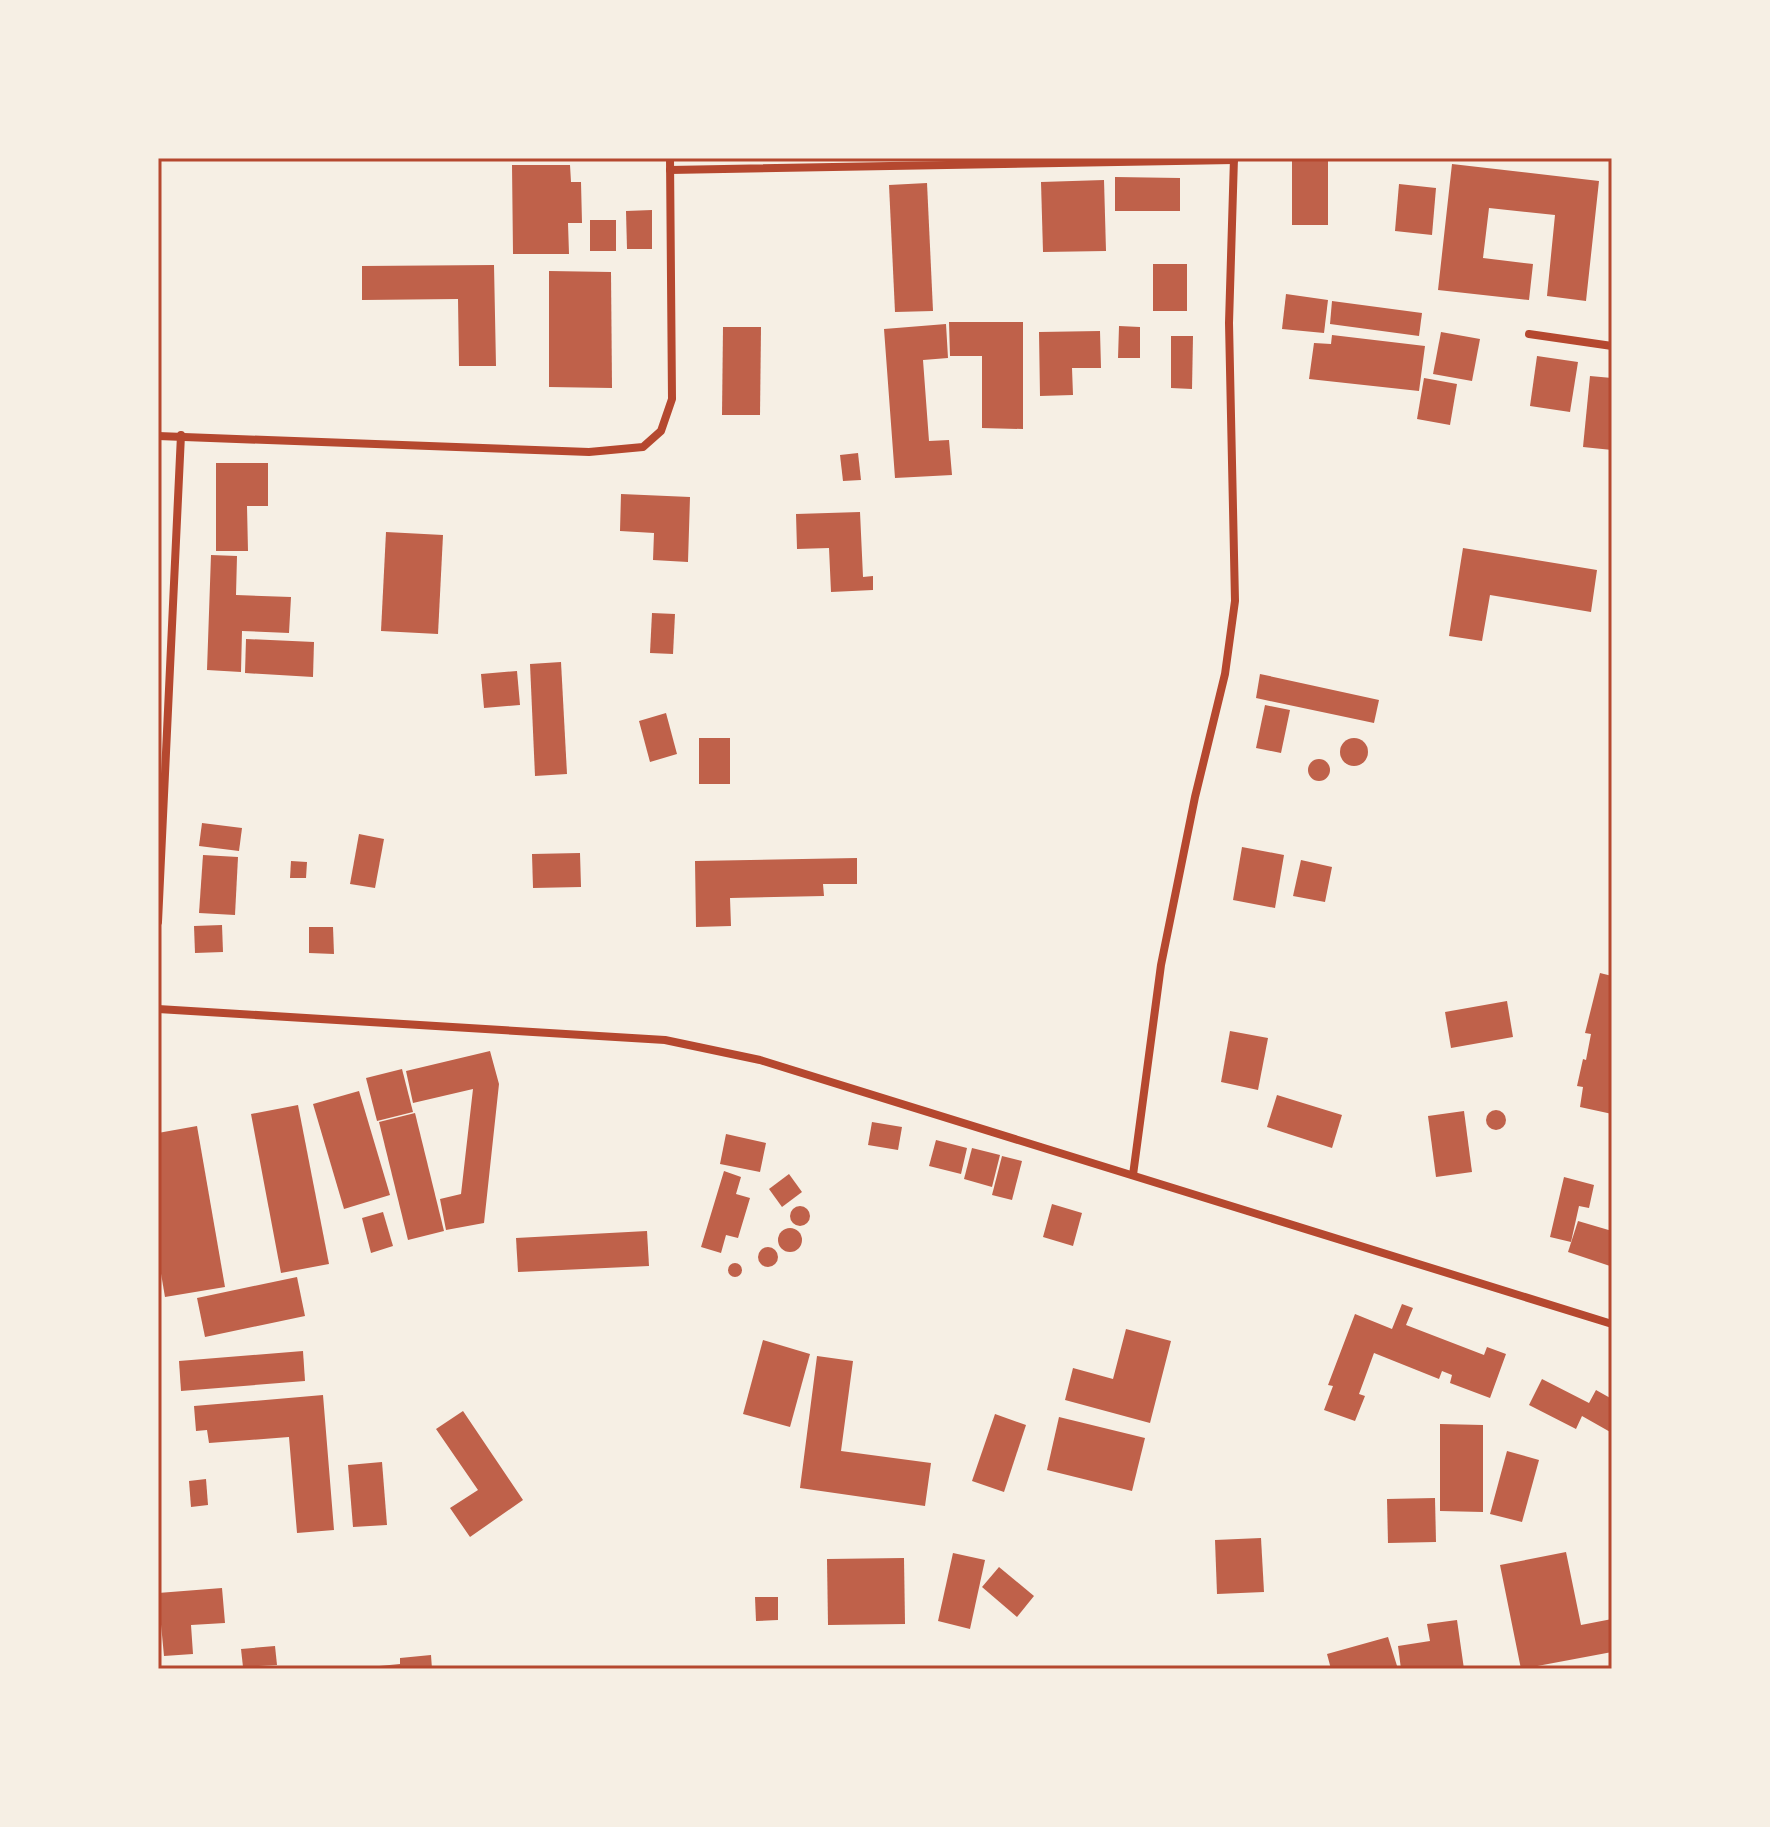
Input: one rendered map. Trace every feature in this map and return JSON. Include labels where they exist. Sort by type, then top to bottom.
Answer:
[{"type":"street","points":[[158,436],[589,452],[643,447],[661,431],[672,399],[670,158]]},
{"type":"street","points":[[670,170],[1234,159],[1229,323],[1235,601],[1225,674],[1195,797],[1161,965],[1133,1175]]},
{"type":"street","points":[[1529,334],[1612,346]]},
{"type":"street","points":[[158,922],[181,435]]},
{"type":"street","points":[[158,1009],[665,1040],[760,1060],[1612,1324]]},
{"type":"building","points":[[1292,158],[1328,158],[1328,225],[1292,225]]},
{"type":"building","points":[[1452,164],[1599,181],[1586,301],[1547,296],[1555,215],[1489,208],[1483,258],[1533,264],[1529,300],[1438,290]]},
{"type":"building","points":[[512,165],[570,165],[571,182],[581,182],[582,223],[568,223],[569,254],[513,254]]},
{"type":"building","points":[[1115,177],[1180,178],[1180,211],[1115,211]]},
{"type":"building","points":[[1104,180],[1106,251],[1043,252],[1041,182]]},
{"type":"building","points":[[927,183],[933,311],[895,312],[889,185]]},
{"type":"building","points":[[1399,184],[1436,188],[1432,235],[1395,231]]},
{"type":"building","points":[[652,210],[652,249],[627,249],[626,211]]},
{"type":"building","points":[[590,220],[616,220],[616,251],[590,251]]},
{"type":"building","points":[[1153,264],[1187,264],[1187,311],[1153,311]]},
{"type":"building","points":[[494,265],[496,366],[459,366],[458,299],[362,300],[362,266]]},
{"type":"building","points":[[549,271],[611,272],[612,388],[549,387]]},
{"type":"building","points":[[1286,294],[1328,300],[1324,333],[1282,329]]},
{"type":"building","points":[[1332,301],[1422,313],[1419,336],[1330,324]]},
{"type":"building","points":[[949,322],[1023,322],[1023,429],[982,428],[982,356],[950,356]]},
{"type":"building","points":[[946,324],[948,358],[923,360],[929,441],[949,440],[952,475],[895,478],[884,329]]},
{"type":"building","points":[[1119,326],[1140,327],[1140,358],[1118,358]]},
{"type":"building","points":[[723,327],[761,327],[760,415],[722,415]]},
{"type":"building","points":[[1100,331],[1101,368],[1072,368],[1073,395],[1040,396],[1039,332]]},
{"type":"building","points":[[1441,332],[1480,339],[1472,381],[1433,374]]},
{"type":"building","points":[[1332,335],[1425,346],[1419,391],[1309,379],[1314,343],[1331,344]]},
{"type":"building","points":[[1171,336],[1193,336],[1192,389],[1171,388]]},
{"type":"building","points":[[1537,356],[1578,362],[1570,412],[1530,406]]},
{"type":"building","points":[[1590,376],[1612,378],[1612,450],[1583,447]]},
{"type":"building","points":[[1424,378],[1457,384],[1450,425],[1417,419]]},
{"type":"building","points":[[858,453],[861,480],[843,481],[840,455]]},
{"type":"building","points":[[216,463],[268,463],[268,506],[247,506],[248,551],[216,551]]},
{"type":"building","points":[[621,494],[690,497],[688,562],[653,560],[654,533],[620,531]]},
{"type":"building","points":[[860,512],[863,577],[873,576],[873,590],[831,592],[829,548],[797,549],[796,514]]},
{"type":"building","points":[[386,532],[443,535],[438,634],[381,631]]},
{"type":"building","points":[[1463,548],[1597,570],[1591,612],[1490,595],[1482,641],[1449,636]]},
{"type":"building","points":[[211,555],[237,556],[236,595],[291,597],[289,633],[242,631],[241,672],[207,670]]},
{"type":"building","points":[[652,613],[675,614],[673,654],[650,653]]},
{"type":"building","points":[[246,639],[314,642],[313,677],[245,673]]},
{"type":"building","points":[[561,662],[567,774],[535,776],[530,664]]},
{"type":"building","points":[[517,671],[520,705],[484,708],[481,674]]},
{"type":"building","points":[[1260,674],[1379,700],[1374,723],[1256,698]]},
{"type":"building","points":[[1265,705],[1290,710],[1281,753],[1256,748]]},
{"type":"building","points":[[666,713],[677,754],[650,762],[639,721]]},
{"type":"building","points":[[699,738],[730,738],[730,784],[699,784]]},
{"type":"building","points":[[1354,738],[1364,742],[1368,752],[1364,762],[1354,766],[1344,762],[1340,752],[1344,742]]},
{"type":"building","points":[[1319,759],[1330,770],[1319,781],[1308,770]]},
{"type":"building","points":[[202,823],[242,828],[239,851],[199,846]]},
{"type":"building","points":[[359,834],[384,839],[375,888],[350,884]]},
{"type":"building","points":[[1242,847],[1284,855],[1275,908],[1233,900]]},
{"type":"building","points":[[580,853],[581,887],[533,888],[532,854]]},
{"type":"building","points":[[203,855],[238,857],[235,915],[199,913]]},
{"type":"building","points":[[857,858],[857,884],[823,884],[824,896],[730,898],[731,926],[696,927],[695,861]]},
{"type":"building","points":[[1301,860],[1332,867],[1325,902],[1293,896]]},
{"type":"building","points":[[291,861],[307,862],[306,878],[290,878]]},
{"type":"building","points":[[222,925],[223,952],[195,953],[194,926]]},
{"type":"building","points":[[309,927],[333,927],[334,954],[309,953]]},
{"type":"building","points":[[1600,973],[1612,976],[1612,1114],[1580,1107],[1583,1087],[1577,1086],[1583,1059],[1586,1060],[1591,1034],[1585,1033]]},
{"type":"building","points":[[1507,1001],[1513,1037],[1451,1048],[1445,1012]]},
{"type":"building","points":[[1230,1031],[1268,1038],[1258,1090],[1221,1082]]},
{"type":"building","points":[[490,1051],[499,1084],[484,1223],[446,1230],[440,1199],[461,1194],[473,1089],[413,1103],[406,1071]]},
{"type":"building","points":[[402,1069],[413,1112],[377,1121],[366,1078]]},
{"type":"building","points":[[359,1091],[390,1195],[344,1209],[313,1104]]},
{"type":"building","points":[[1277,1095],[1342,1115],[1332,1148],[1267,1127]]},
{"type":"building","points":[[298,1105],[329,1264],[281,1273],[251,1114]]},
{"type":"building","points":[[1496,1110],[1503,1113],[1506,1120],[1503,1127],[1496,1130],[1489,1127],[1486,1120],[1489,1113]]},
{"type":"building","points":[[1464,1111],[1472,1172],[1436,1177],[1428,1116]]},
{"type":"building","points":[[415,1113],[444,1231],[408,1240],[379,1122]]},
{"type":"building","points":[[872,1122],[902,1127],[898,1150],[868,1145]]},
{"type":"building","points":[[197,1126],[225,1287],[165,1297],[158,1256],[158,1133]]},
{"type":"building","points":[[726,1134],[766,1143],[760,1172],[720,1164]]},
{"type":"building","points":[[936,1140],[967,1148],[961,1174],[929,1166]]},
{"type":"building","points":[[972,1148],[1000,1155],[992,1187],[964,1179]]},
{"type":"building","points":[[1002,1156],[1022,1161],[1012,1200],[992,1195]]},
{"type":"building","points":[[724,1171],[741,1177],[736,1194],[750,1198],[738,1238],[726,1235],[721,1253],[701,1247]]},
{"type":"building","points":[[789,1174],[802,1192],[782,1207],[769,1189]]},
{"type":"building","points":[[1564,1177],[1594,1185],[1589,1208],[1579,1206],[1571,1242],[1550,1237]]},
{"type":"building","points":[[1052,1204],[1082,1213],[1073,1246],[1043,1237]]},
{"type":"building","points":[[800,1206],[807,1209],[810,1216],[807,1223],[800,1226],[793,1223],[790,1216],[793,1209]]},
{"type":"building","points":[[383,1212],[393,1246],[371,1253],[362,1218]]},
{"type":"building","points":[[1578,1221],[1612,1231],[1610,1266],[1568,1252]]},
{"type":"building","points":[[790,1228],[798,1232],[802,1240],[798,1248],[790,1252],[782,1248],[778,1240],[782,1232]]},
{"type":"building","points":[[647,1231],[649,1266],[518,1272],[516,1238]]},
{"type":"building","points":[[768,1247],[775,1250],[778,1257],[775,1264],[768,1267],[761,1264],[758,1257],[761,1250]]},
{"type":"building","points":[[735,1263],[742,1270],[735,1277],[728,1270]]},
{"type":"building","points":[[297,1277],[305,1316],[205,1337],[197,1298]]},
{"type":"building","points":[[1402,1304],[1413,1308],[1406,1325],[1484,1355],[1487,1347],[1506,1354],[1490,1398],[1450,1383],[1452,1375],[1442,1371],[1439,1379],[1374,1353],[1359,1394],[1365,1396],[1355,1421],[1324,1410],[1333,1386],[1328,1385],[1355,1314],[1392,1329]]},
{"type":"building","points":[[1126,1329],[1171,1341],[1150,1423],[1065,1400],[1073,1368],[1113,1379]]},
{"type":"building","points":[[763,1340],[810,1354],[790,1427],[743,1414]]},
{"type":"building","points":[[303,1351],[305,1381],[181,1391],[179,1361]]},
{"type":"building","points":[[817,1356],[853,1361],[841,1451],[931,1463],[925,1506],[800,1488]]},
{"type":"building","points":[[1542,1379],[1589,1403],[1596,1390],[1612,1399],[1612,1433],[1582,1416],[1576,1429],[1529,1405]]},
{"type":"building","points":[[323,1395],[334,1530],[297,1533],[289,1437],[209,1443],[207,1430],[196,1431],[194,1406]]},
{"type":"building","points":[[463,1411],[523,1500],[470,1537],[450,1508],[478,1490],[436,1429]]},
{"type":"building","points":[[995,1414],[1026,1425],[1004,1492],[972,1481]]},
{"type":"building","points":[[1059,1417],[1145,1438],[1132,1491],[1047,1470]]},
{"type":"building","points":[[1440,1424],[1483,1425],[1483,1512],[1440,1511]]},
{"type":"building","points":[[1507,1451],[1539,1460],[1522,1522],[1490,1514]]},
{"type":"building","points":[[382,1462],[387,1525],[353,1527],[348,1465]]},
{"type":"building","points":[[206,1479],[208,1505],[191,1507],[189,1481]]},
{"type":"building","points":[[1435,1498],[1436,1542],[1388,1543],[1387,1499]]},
{"type":"building","points":[[1261,1538],[1264,1592],[1217,1594],[1215,1540]]},
{"type":"building","points":[[1566,1552],[1581,1625],[1612,1619],[1612,1652],[1521,1669],[1500,1565]]},
{"type":"building","points":[[953,1553],[985,1560],[970,1629],[938,1621]]},
{"type":"building","points":[[904,1558],[905,1624],[828,1625],[827,1559]]},
{"type":"building","points":[[999,1567],[1034,1596],[1017,1617],[982,1587]]},
{"type":"building","points":[[222,1588],[225,1623],[191,1625],[193,1654],[164,1656],[158,1593]]},
{"type":"building","points":[[755,1597],[778,1597],[778,1620],[756,1621]]},
{"type":"building","points":[[1457,1620],[1464,1669],[1401,1669],[1398,1646],[1430,1641],[1427,1624]]},
{"type":"building","points":[[1388,1637],[1398,1669],[1331,1669],[1327,1654]]},
{"type":"building","points":[[275,1646],[277,1665],[243,1667],[241,1649]]},
{"type":"building","points":[[431,1655],[432,1669],[369,1669],[400,1664],[400,1658]]}]
